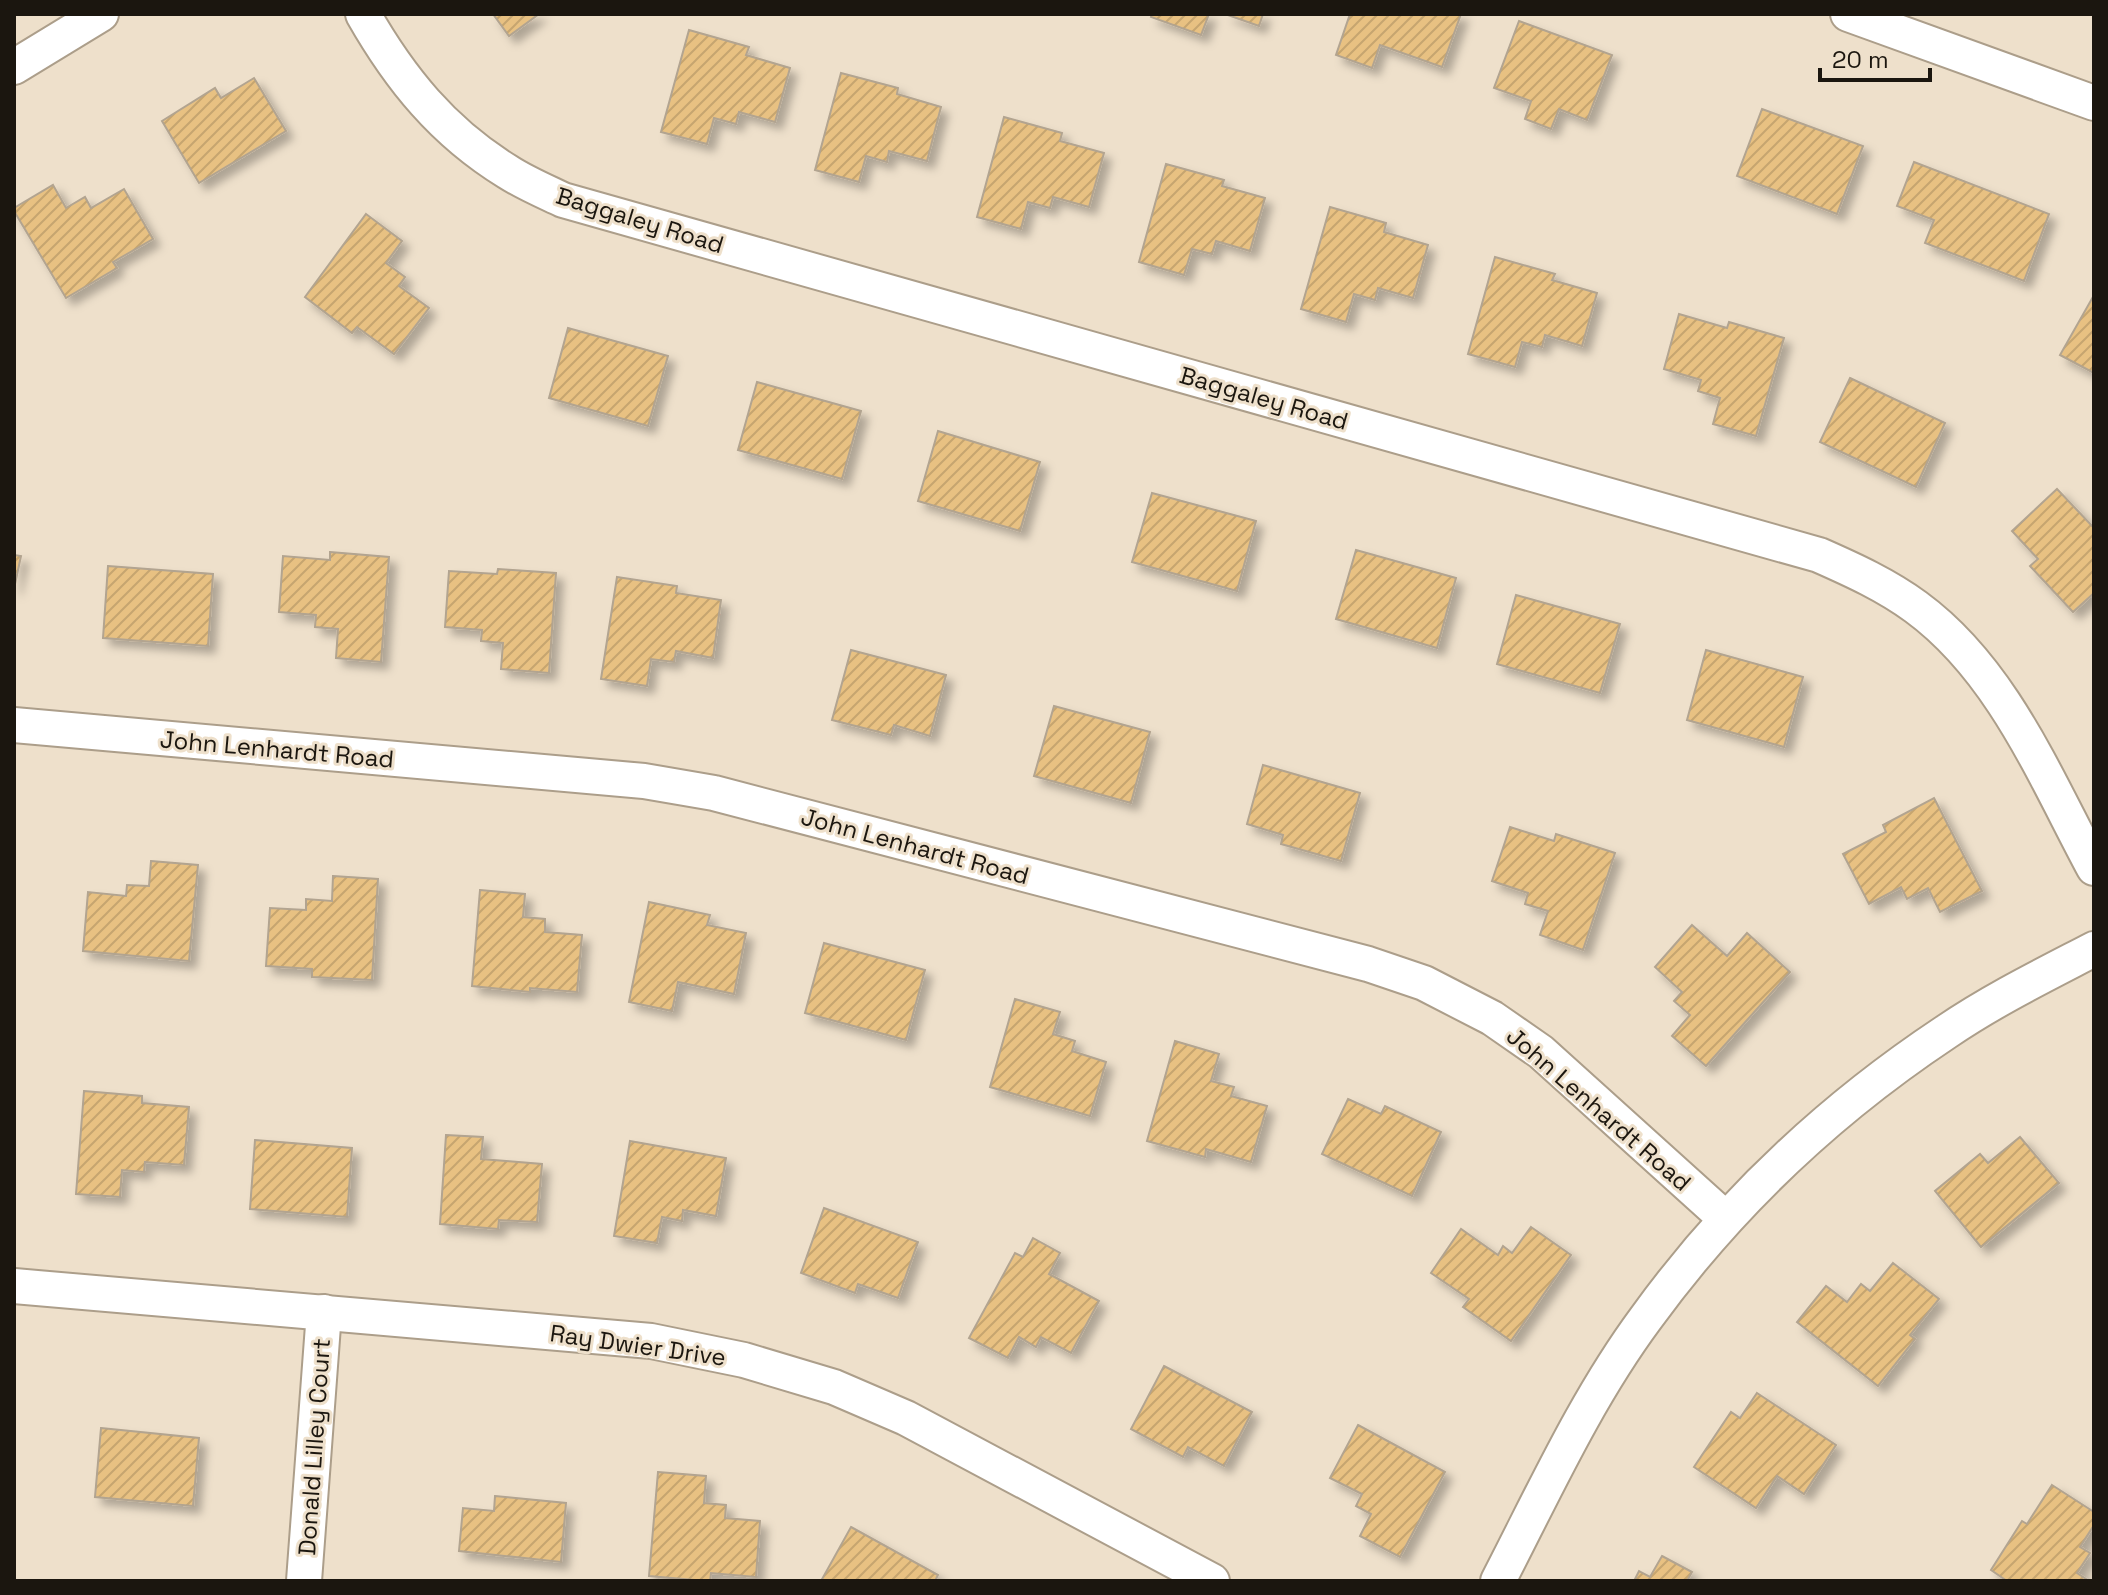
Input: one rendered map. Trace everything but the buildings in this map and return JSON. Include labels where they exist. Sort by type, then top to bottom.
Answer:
[{"type":"street","points":[[14,67],[101,14]]},
{"type":"street","name":"Baggaley Road","points":[[363,14],[388,58],[416,95],[464,142],[509,173],[563,200],[1819,555],[1877,580],[1918,608],[1965,651],[2003,701],[2094,868]]},
{"type":"street","points":[[1848,14],[2094,103]]},
{"type":"street","name":"John Lenhardt Road","points":[[14,725],[644,781],[714,793],[1368,964],[1424,983],[1478,1011],[1541,1052],[1726,1219]]},
{"type":"street","points":[[1498,1581],[1593,1399],[1645,1319],[1726,1219],[1797,1147],[1870,1085],[1949,1030],[2094,949]]},
{"type":"street","name":"Ray Dwier Drive","points":[[14,1286],[651,1341],[744,1360],[834,1387],[906,1418],[1212,1581]]},
{"type":"street","name":"Donald Lilley Court","points":[[304,1581],[324,1312]]}]
